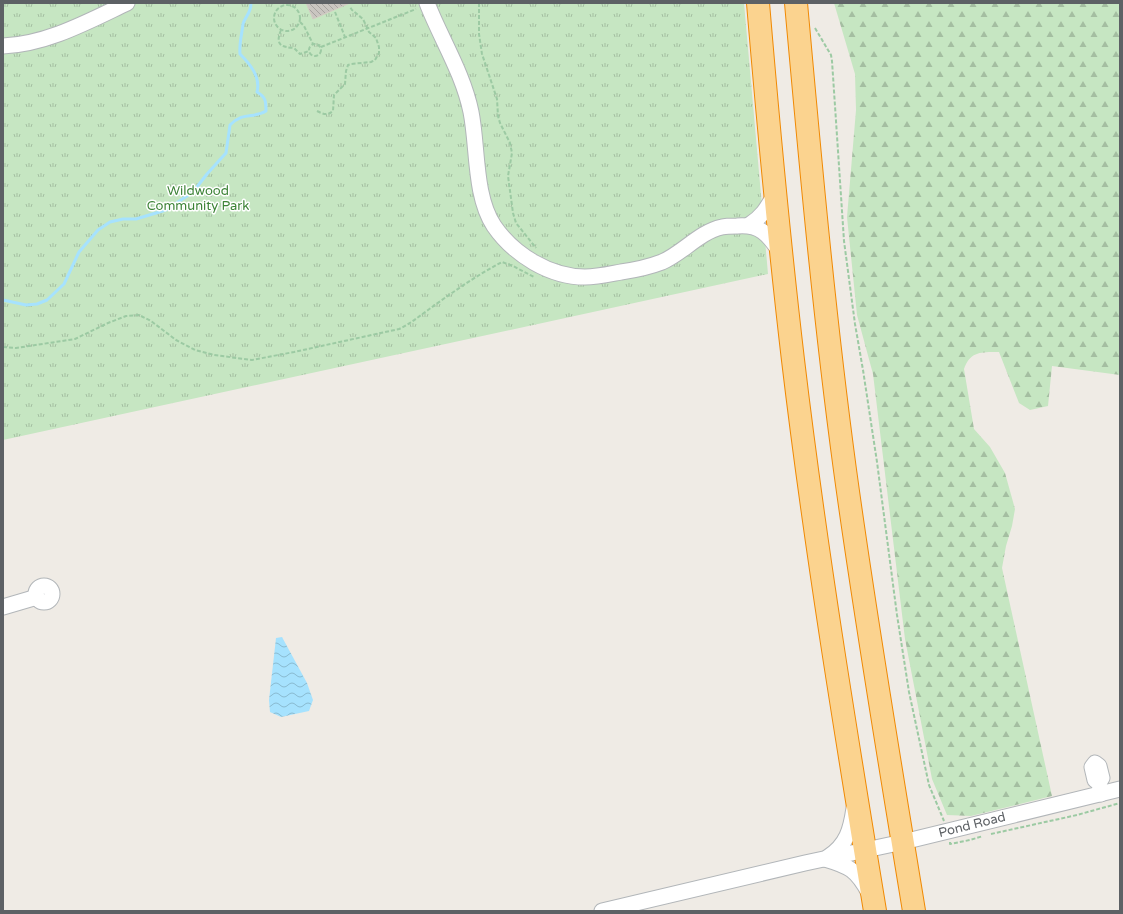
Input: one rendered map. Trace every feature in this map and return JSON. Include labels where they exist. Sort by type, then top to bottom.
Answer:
[{"type":"highway","points":[[758,3],[775,194],[793,362],[815,530],[874,906]]},
{"type":"highway","points":[[796,3],[815,211],[837,410],[863,592],[914,911]]},
{"type":"street","points":[[3,46],[20,45],[44,39],[84,24],[127,3]]},
{"type":"street","points":[[427,4],[464,87],[471,112],[482,200],[493,225],[510,246],[549,270],[563,275],[586,277],[633,270],[661,262],[673,256],[708,232],[722,227],[749,225],[759,219],[766,211],[775,194]]},
{"type":"street","points":[[749,225],[762,231],[770,237],[781,253]]},
{"type":"street","points":[[3,607],[36,597]]},
{"type":"street","name":"Pond Road","points":[[602,911],[948,831],[1100,788],[1120,789]]},
{"type":"street","name":"Pond Road","points":[[824,859],[838,849],[847,838],[852,821],[856,795]]},
{"type":"street","points":[[824,859],[846,866],[855,872],[862,879],[874,906]]},
{"type":"path","points":[[478,3],[482,54],[498,100],[498,116],[500,123],[510,143],[512,153],[508,176],[513,213],[516,223],[539,252]]},
{"type":"path","points":[[321,47],[427,4]]},
{"type":"path","points":[[283,5],[291,6],[295,8],[300,15],[300,22],[294,30],[286,32],[276,26],[273,18],[276,10],[283,5]]},
{"type":"path","points":[[317,111],[327,114],[333,111],[334,95],[345,84],[348,65],[371,62],[375,60],[379,53],[376,38],[369,32],[363,19],[350,7]]},
{"type":"path","points":[[335,12],[344,37]]},
{"type":"path","points":[[300,22],[304,26],[313,44]]},
{"type":"path","points":[[813,24],[817,34],[831,55],[832,61],[844,241],[855,324],[877,462],[896,615],[929,785],[943,816],[948,831],[950,844],[984,836]]},
{"type":"path","points":[[281,30],[278,37],[279,42],[286,48],[294,48],[300,54],[309,51],[309,48],[313,44]]},
{"type":"path","points":[[313,44],[318,44],[321,47]]},
{"type":"path","points":[[309,51],[312,56],[318,56],[322,51],[321,47]]},
{"type":"path","points":[[3,347],[16,348],[75,339],[126,316],[139,315],[176,340],[195,350],[214,355],[252,360],[399,329],[411,323],[489,269],[502,262],[513,266],[539,280],[545,279],[549,270]]},
{"type":"path","points":[[990,834],[1077,815],[1120,803]]},
{"type":"green space","name":"Wildwood Community Park","points":[[3,3],[744,3],[768,274],[3,440]]},
{"type":"green space","points":[[834,3],[1120,3],[1120,375],[1052,366],[1048,406],[1030,410],[1019,403],[999,352],[977,354],[970,359],[964,369],[974,429],[990,447],[1005,473],[1015,509],[1002,568],[1052,796],[971,816],[947,815],[932,779],[905,639],[873,374],[857,315],[847,217],[856,110],[855,74]]},
{"type":"water","points":[[282,637],[307,683],[313,700],[309,711],[281,717],[270,712],[269,700],[276,638]]},
{"type":"building","points":[[306,3],[350,3],[313,19]]},
{"type":"waterway","points":[[3,300],[26,305],[37,304],[47,300],[64,284],[79,252],[98,230],[110,222],[123,219],[136,219],[166,210],[193,192],[226,153],[230,125],[240,118],[257,115],[266,111],[265,100],[257,92],[258,86],[254,71],[240,54],[243,24],[250,10],[251,3]]}]
